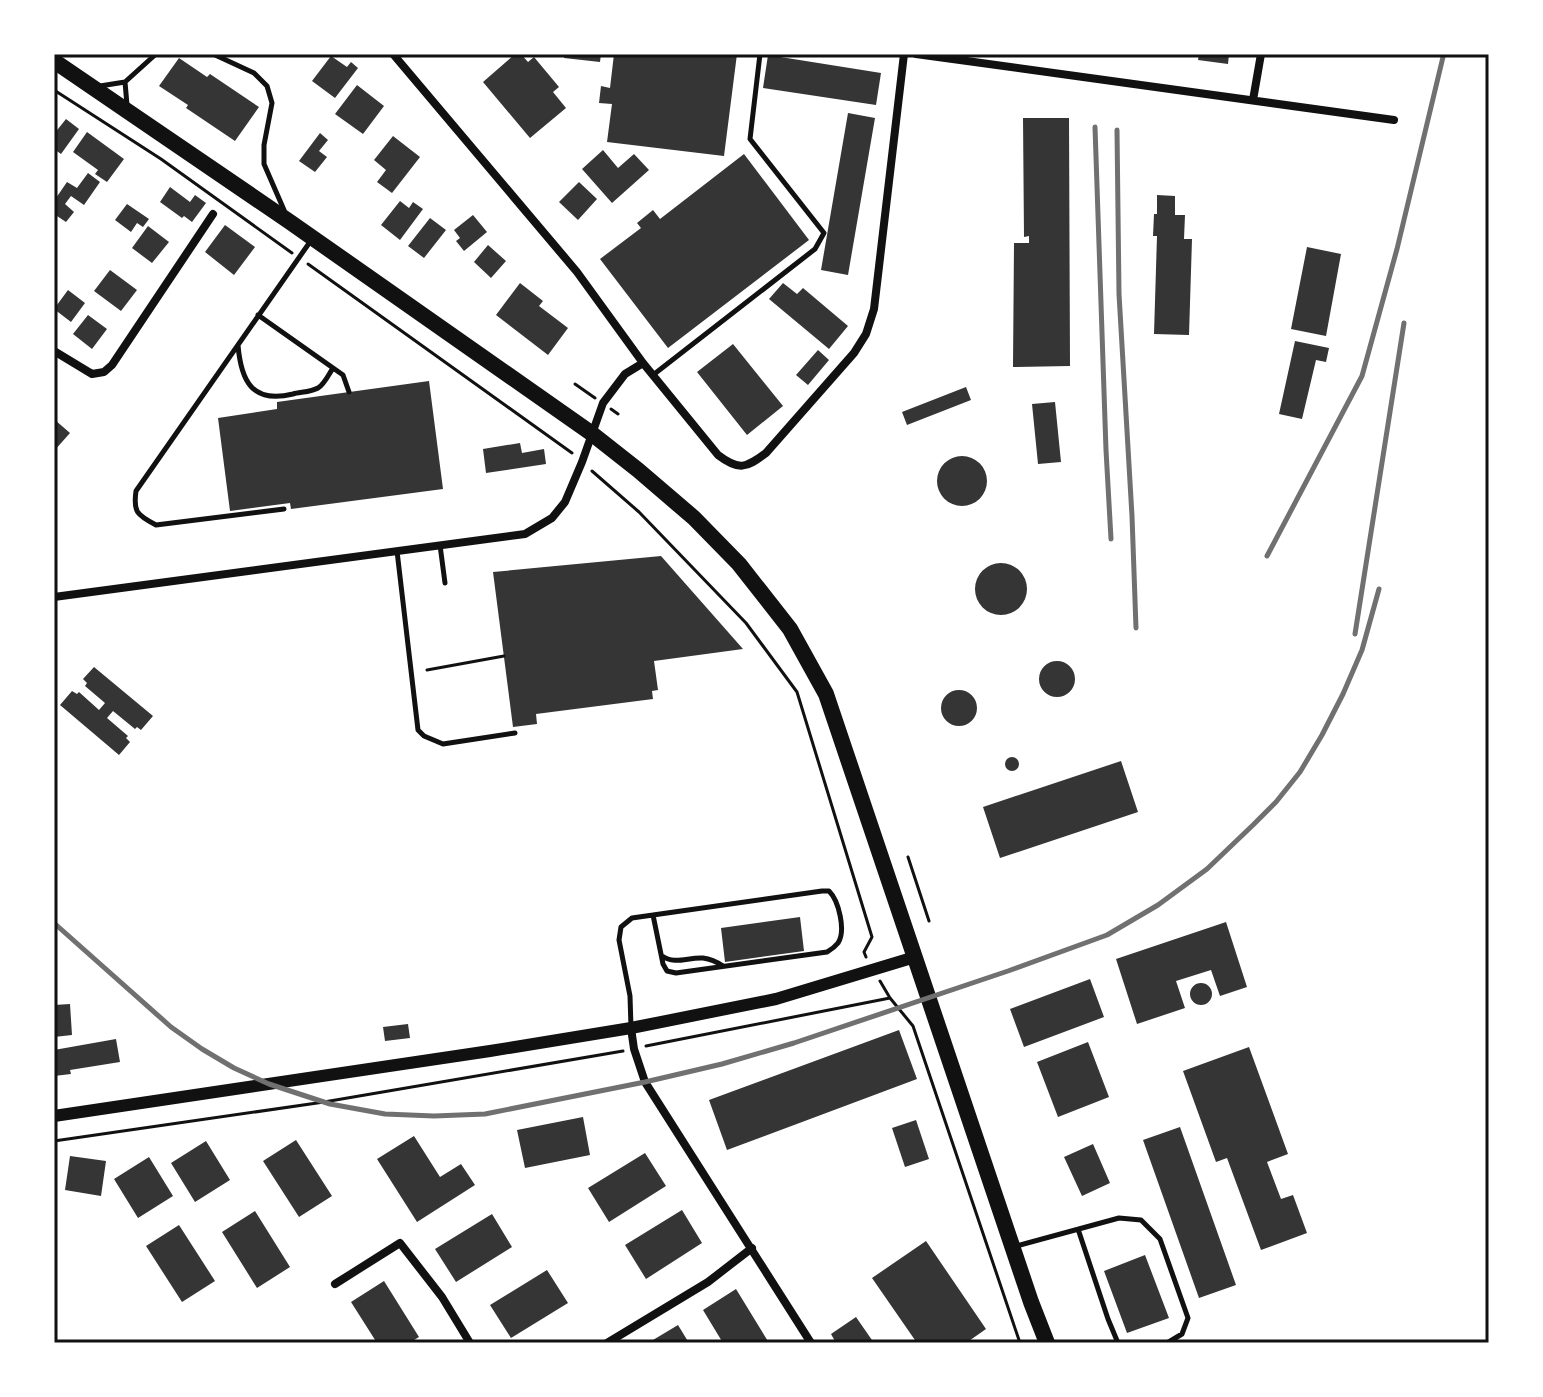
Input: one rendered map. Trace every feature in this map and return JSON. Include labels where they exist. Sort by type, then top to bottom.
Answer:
[{"type":"main road","points":[[54,61],[591,433],[694,518],[739,564],[790,629],[826,694],[1047,1343]]},
{"type":"street","points":[[393,54],[577,272],[643,363],[718,455],[740,467],[751,465],[766,453],[854,353],[866,334],[874,309],[904,54]]},
{"type":"street","points":[[916,54],[1394,120]]},
{"type":"street","points":[[1253,100],[1261,54]]},
{"type":"street","points":[[54,351],[92,374],[104,372],[112,365],[213,214]]},
{"type":"street","points":[[54,597],[525,534],[552,518],[565,502],[603,403],[625,374],[643,363]]},
{"type":"street","points":[[54,1116],[631,1028],[776,999],[915,957]]},
{"type":"street","points":[[631,1028],[645,1082],[811,1343]]},
{"type":"street","points":[[335,1284],[400,1243],[442,1297],[470,1343]]},
{"type":"street","points":[[607,1343],[708,1282],[752,1248]]},
{"type":"lane","points":[[93,87],[125,82],[156,54]]},
{"type":"lane","points":[[213,54],[254,73],[267,86],[272,103],[264,145],[264,164],[290,222]]},
{"type":"lane","points":[[653,375],[815,249],[824,233],[750,139],[760,54]]},
{"type":"lane","points":[[125,82],[128,111]]},
{"type":"lane","points":[[284,509],[156,525],[140,516],[134,506],[136,491],[312,238]]},
{"type":"lane","points":[[258,315],[343,375],[349,392]]},
{"type":"lane","points":[[238,344],[245,380],[258,394],[279,397],[319,388],[333,368]]},
{"type":"lane","points":[[440,545],[445,583]]},
{"type":"lane","points":[[397,551],[418,730],[443,744],[515,733]]},
{"type":"lane","points":[[631,1028],[630,996],[619,940],[621,927],[632,918],[653,915],[822,891],[829,891],[837,902],[842,934],[839,942],[827,952],[676,973],[667,971],[663,964],[653,915]]},
{"type":"lane","points":[[661,955],[672,962],[701,958],[723,966]]},
{"type":"lane","points":[[1013,1247],[1119,1218],[1141,1220],[1160,1239],[1188,1318],[1182,1334],[1167,1343]]},
{"type":"lane","points":[[1078,1229],[1118,1343]]},
{"type":"path","points":[[54,90],[161,159],[582,462],[639,512],[746,623],[797,692],[872,937],[864,952],[890,998],[913,1026],[1020,1343]]},
{"type":"path","points":[[427,670],[504,656]]},
{"type":"path","points":[[908,857],[929,921]]},
{"type":"path","points":[[54,1141],[324,1102],[634,1049],[890,998]]},
{"type":"building","points":[[515,54],[521,54],[528,62],[534,57],[559,87],[553,92],[566,108],[530,138],[483,82]]},
{"type":"building","points":[[565,54],[601,54],[600,62],[564,58]]},
{"type":"building","points":[[614,54],[737,54],[724,156],[607,142],[612,104],[599,103],[601,86],[610,88]]},
{"type":"building","points":[[1199,54],[1229,54],[1228,64],[1198,60]]},
{"type":"building","points":[[768,55],[881,73],[876,105],[763,88]]},
{"type":"building","points":[[331,56],[347,67],[351,62],[358,68],[335,98],[312,81]]},
{"type":"building","points":[[179,58],[207,77],[210,74],[259,107],[235,141],[159,86]]},
{"type":"building","points":[[357,85],[384,106],[363,134],[335,114]]},
{"type":"building","points":[[848,113],[875,118],[848,275],[821,270]]},
{"type":"building","points":[[1023,118],[1069,118],[1070,366],[1013,367],[1014,243],[1029,243],[1029,236],[1024,237]]},
{"type":"building","points":[[66,119],[79,129],[61,154],[54,149],[54,134]]},
{"type":"building","points":[[87,132],[124,159],[107,182],[95,174],[98,170],[73,152]]},
{"type":"building","points":[[320,133],[328,140],[319,151],[327,157],[315,172],[299,161]]},
{"type":"building","points":[[393,136],[420,157],[392,193],[377,182],[386,170],[374,160]]},
{"type":"building","points":[[603,150],[618,168],[634,154],[649,170],[612,203],[582,169]]},
{"type":"building","points":[[744,154],[809,240],[668,348],[600,259],[641,228],[637,223],[653,210],[660,219]]},
{"type":"building","points":[[88,173],[100,182],[84,205],[71,196],[65,204],[74,212],[66,222],[57,216],[54,220],[54,196],[56,198],[67,182],[77,188]]},
{"type":"building","points":[[579,182],[597,199],[578,220],[559,202]]},
{"type":"building","points":[[170,187],[190,202],[195,195],[206,203],[192,222],[160,202]]},
{"type":"building","points":[[1157,195],[1175,196],[1175,215],[1185,215],[1184,239],[1192,239],[1189,335],[1154,334],[1157,236],[1153,236]]},
{"type":"building","points":[[400,201],[409,208],[413,202],[423,209],[400,240],[381,225]]},
{"type":"building","points":[[127,204],[149,219],[143,227],[137,223],[131,232],[115,220]]},
{"type":"building","points":[[473,215],[487,232],[464,251],[456,241],[460,238],[454,230]]},
{"type":"building","points":[[430,218],[446,230],[424,258],[408,246]]},
{"type":"building","points":[[225,225],[255,247],[234,275],[205,252]]},
{"type":"building","points":[[148,226],[169,242],[152,263],[132,248]]},
{"type":"building","points":[[488,245],[506,261],[491,278],[474,262]]},
{"type":"building","points":[[1307,247],[1341,254],[1326,336],[1291,329]]},
{"type":"building","points":[[110,270],[137,290],[121,311],[94,291]]},
{"type":"building","points":[[520,283],[543,301],[539,306],[568,328],[548,355],[496,315]]},
{"type":"building","points":[[783,283],[797,294],[803,288],[848,326],[829,349],[769,299]]},
{"type":"building","points":[[68,290],[85,303],[71,322],[54,309]]},
{"type":"building","points":[[88,315],[107,329],[92,349],[73,334]]},
{"type":"building","points":[[1295,341],[1329,348],[1326,362],[1316,360],[1302,419],[1279,414]]},
{"type":"building","points":[[733,344],[783,406],[747,435],[697,372]]},
{"type":"building","points":[[818,350],[829,360],[808,385],[796,375]]},
{"type":"building","points":[[429,381],[443,489],[291,509],[290,503],[230,511],[218,418],[277,409],[277,402]]},
{"type":"building","points":[[966,387],[971,400],[907,425],[902,412]]},
{"type":"building","points":[[1055,402],[1061,462],[1038,464],[1032,404]]},
{"type":"building","points":[[54,422],[70,433],[54,451]]},
{"type":"building","points":[[520,443],[522,453],[544,449],[546,464],[486,473],[483,449]]},
{"type":"building","points":[[962,456],[979,464],[987,481],[979,498],[962,506],[945,498],[937,481],[945,464]]},
{"type":"building","points":[[661,556],[743,649],[654,661],[658,690],[652,691],[653,699],[536,714],[537,724],[513,727],[493,572]]},
{"type":"building","points":[[1001,563],[1019,571],[1027,589],[1019,607],[1001,615],[983,607],[975,589],[983,571]]},
{"type":"building","points":[[1057,661],[1070,666],[1075,679],[1070,692],[1057,697],[1044,692],[1039,679],[1044,666]]},
{"type":"building","points":[[94,667],[153,716],[141,730],[135,729],[113,711],[107,718],[128,736],[126,738],[130,742],[119,755],[60,705],[72,691],[79,692],[99,710],[105,703],[85,686],[87,683],[83,679]]},
{"type":"building","points":[[959,690],[972,695],[977,708],[972,721],[959,726],[946,721],[941,708],[946,695]]},
{"type":"building","points":[[1012,757],[1019,764],[1012,771],[1005,764]]},
{"type":"building","points":[[1121,761],[1138,812],[1000,858],[983,807]]},
{"type":"building","points":[[800,917],[804,951],[725,962],[721,928]]},
{"type":"building","points":[[1226,922],[1247,987],[1220,996],[1211,970],[1176,981],[1185,1008],[1137,1024],[1116,959]]},
{"type":"building","points":[[1090,979],[1104,1017],[1024,1047],[1010,1009]]},
{"type":"building","points":[[1201,983],[1209,986],[1212,994],[1209,1002],[1201,1005],[1193,1002],[1190,994],[1193,986]]},
{"type":"building","points":[[70,1004],[72,1035],[54,1037],[54,1005]]},
{"type":"building","points":[[408,1024],[410,1038],[385,1041],[383,1027]]},
{"type":"building","points":[[899,1030],[917,1079],[727,1150],[709,1100]]},
{"type":"building","points":[[116,1039],[120,1062],[70,1070],[71,1074],[54,1076],[54,1050]]},
{"type":"building","points":[[1088,1042],[1109,1097],[1058,1117],[1037,1062]]},
{"type":"building","points":[[1249,1047],[1288,1154],[1267,1162],[1281,1199],[1293,1195],[1307,1233],[1261,1250],[1227,1158],[1216,1162],[1183,1071]]},
{"type":"building","points":[[583,1117],[590,1155],[525,1168],[517,1130]]},
{"type":"building","points":[[916,1120],[929,1159],[905,1167],[892,1128]]},
{"type":"building","points":[[1180,1127],[1236,1285],[1199,1298],[1143,1140]]},
{"type":"building","points":[[414,1136],[440,1177],[461,1164],[475,1185],[417,1222],[377,1159]]},
{"type":"building","points":[[296,1140],[332,1196],[299,1217],[263,1161]]},
{"type":"building","points":[[206,1141],[230,1180],[195,1202],[171,1163]]},
{"type":"building","points":[[1093,1144],[1110,1183],[1082,1196],[1064,1157]]},
{"type":"building","points":[[645,1153],[666,1186],[609,1222],[588,1188]]},
{"type":"building","points":[[70,1156],[106,1161],[101,1196],[65,1190]]},
{"type":"building","points":[[149,1157],[173,1196],[138,1218],[114,1179]]},
{"type":"building","points":[[682,1210],[702,1243],[646,1279],[625,1245]]},
{"type":"building","points":[[255,1211],[290,1267],[257,1288],[222,1232]]},
{"type":"building","points":[[492,1214],[512,1247],[456,1282],[435,1249]]},
{"type":"building","points":[[179,1225],[215,1281],[182,1302],[146,1246]]},
{"type":"building","points":[[926,1241],[986,1329],[966,1343],[917,1343],[872,1278]]},
{"type":"building","points":[[1145,1255],[1169,1318],[1127,1333],[1104,1271]]},
{"type":"building","points":[[547,1270],[568,1303],[511,1338],[490,1305]]},
{"type":"building","points":[[384,1281],[419,1337],[409,1343],[377,1343],[351,1302]]},
{"type":"building","points":[[736,1289],[769,1343],[723,1343],[703,1310]]},
{"type":"building","points":[[856,1317],[874,1343],[836,1343],[831,1334]]},
{"type":"building","points":[[678,1325],[689,1343],[648,1343]]},
{"type":"railway","points":[[1267,556],[1362,376],[1397,249],[1443,57]]},
{"type":"railway","points":[[1095,127],[1111,539]]},
{"type":"railway","points":[[1117,130],[1119,294],[1136,628]]},
{"type":"railway","points":[[1355,634],[1404,323]]},
{"type":"railway","points":[[54,923],[171,1027],[202,1049],[269,1084],[330,1104],[385,1114],[485,1114],[722,1064],[794,1043],[1107,935],[1158,905],[1207,869],[1276,802],[1300,772],[1343,694],[1362,650],[1379,589]]}]
